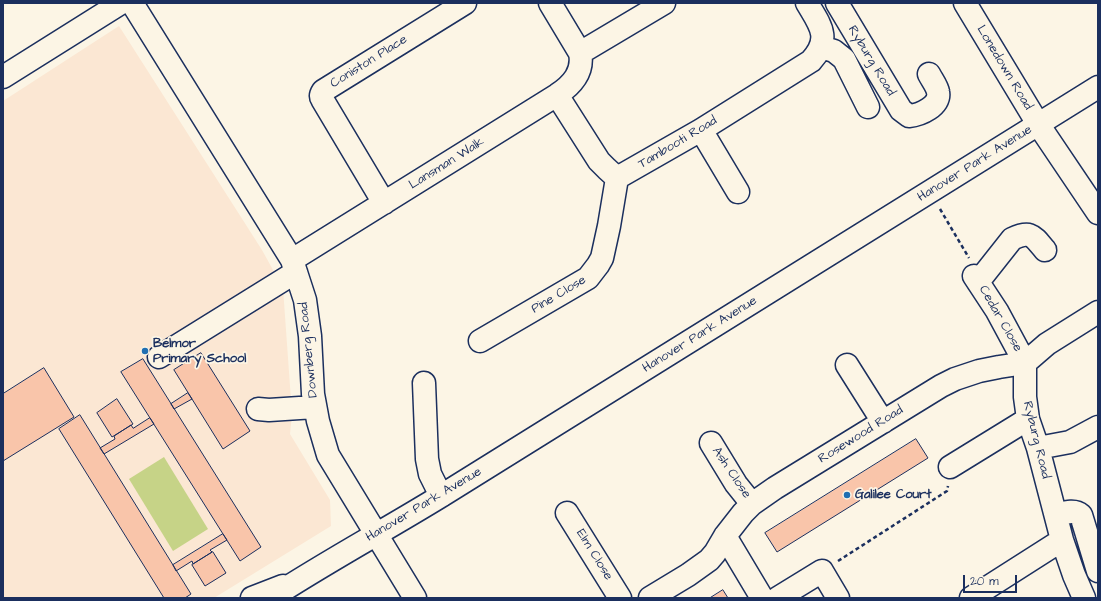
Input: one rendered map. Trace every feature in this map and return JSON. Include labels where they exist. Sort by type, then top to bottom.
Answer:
[{"type":"street","points":[[3,77],[121,3]]},
{"type":"street","name":"Downberg Road","points":[[132,3],[294,266],[305,300],[308,318],[313,394],[318,421],[328,456],[415,598]]},
{"type":"street","name":"Coniston Place","points":[[384,203],[320,96],[323,91],[465,3]]},
{"type":"street","points":[[550,3],[580,53],[664,3]]},
{"type":"street","name":"Ryburg Road","points":[[837,3],[901,110],[909,116],[919,114],[934,105],[937,100],[937,89],[929,74]]},
{"type":"street","name":"Lonedown Road","points":[[965,3],[1038,124],[1098,213]]},
{"type":"street","points":[[813,5],[822,28],[821,47],[834,51],[844,59],[868,107]]},
{"type":"street","name":"Tambooti Road","points":[[617,178],[701,130],[811,61],[817,55],[821,47]]},
{"type":"street","name":"Lansman Walk","points":[[159,357],[384,203],[570,86],[581,66],[582,60],[580,53]]},
{"type":"street","name":"Hanover Park Avenue","points":[[271,598],[441,496],[1098,87]]},
{"type":"street","points":[[557,95],[599,161],[617,178]]},
{"type":"street","points":[[701,130],[738,192]]},
{"type":"street","name":"Pine Close","points":[[480,341],[588,278],[602,258],[610,226],[617,178]]},
{"type":"street","points":[[974,273],[1012,239],[1019,236],[1033,236],[1045,250]]},
{"type":"street","name":"Cedar Close","points":[[974,273],[997,311],[1025,363]]},
{"type":"street","points":[[1025,363],[1047,344],[1098,312]]},
{"type":"street","name":"Ryburg Road","points":[[1025,363],[1025,397],[1028,419],[1038,448],[1062,540],[1074,576],[1084,598]]},
{"type":"street","name":"Rosewood Road","points":[[650,598],[688,575],[709,560],[737,520],[752,504],[775,488],[955,378],[978,371],[1025,363]]},
{"type":"street","points":[[847,365],[882,422]]},
{"type":"street","points":[[424,383],[427,459],[430,474],[441,496]]},
{"type":"street","points":[[258,409],[269,410],[316,407]]},
{"type":"street","points":[[950,467],[1028,419]]},
{"type":"street","points":[[1038,448],[1070,442],[1098,426]]},
{"type":"street","name":"Ash Close","points":[[711,443],[736,484],[752,504]]},
{"type":"street","points":[[1056,515],[1066,512],[1076,512],[1081,515],[1098,571]]},
{"type":"street","name":"Elm Close","points":[[567,513],[620,598]]},
{"type":"street","points":[[725,536],[762,598]]},
{"type":"street","points":[[970,598],[1062,540]]},
{"type":"street","points":[[778,598],[822,571],[838,598]]},
{"type":"street","name":"Hanover Park Avenue","points":[[252,598],[299,580]]},
{"type":"path","points":[[939,209],[974,273]]},
{"type":"path","points":[[822,571],[947,490],[950,467]]},
{"type":"shaded area","name":"Belmor Primary School","points":[[119,26],[262,250],[283,288],[292,414],[290,434],[330,500],[331,526],[214,598],[3,598],[3,101]]},
{"type":"green space","points":[[164,457],[208,529],[173,551],[129,479]]},
{"type":"building","points":[[201,353],[250,431],[223,449],[174,370]]},
{"type":"building","points":[[143,359],[261,547],[240,561],[121,372]]},
{"type":"building","points":[[44,368],[74,417],[3,461],[3,394]]},
{"type":"building","points":[[188,393],[192,399],[174,409],[171,404]]},
{"type":"building","points":[[117,399],[133,424],[112,437],[97,413]]},
{"type":"building","points":[[80,415],[191,594],[185,598],[164,598],[59,429]]},
{"type":"building","points":[[150,418],[154,424],[104,454],[100,448],[115,439],[114,436],[131,425],[133,428]]},
{"type":"building","name":"Galilee Court","points":[[916,439],[928,458],[777,552],[765,533]]},
{"type":"building","points":[[223,534],[227,540],[210,550],[212,552],[193,564],[192,561],[176,571],[173,565]]},
{"type":"building","points":[[213,552],[226,573],[205,586],[192,565]]},
{"type":"building","points":[[723,590],[728,598],[710,598]]},
{"type":"place","name":"Belmor Primary School","points":[[145,351]]},
{"type":"place","name":"Galilee Court","points":[[847,495]]}]
